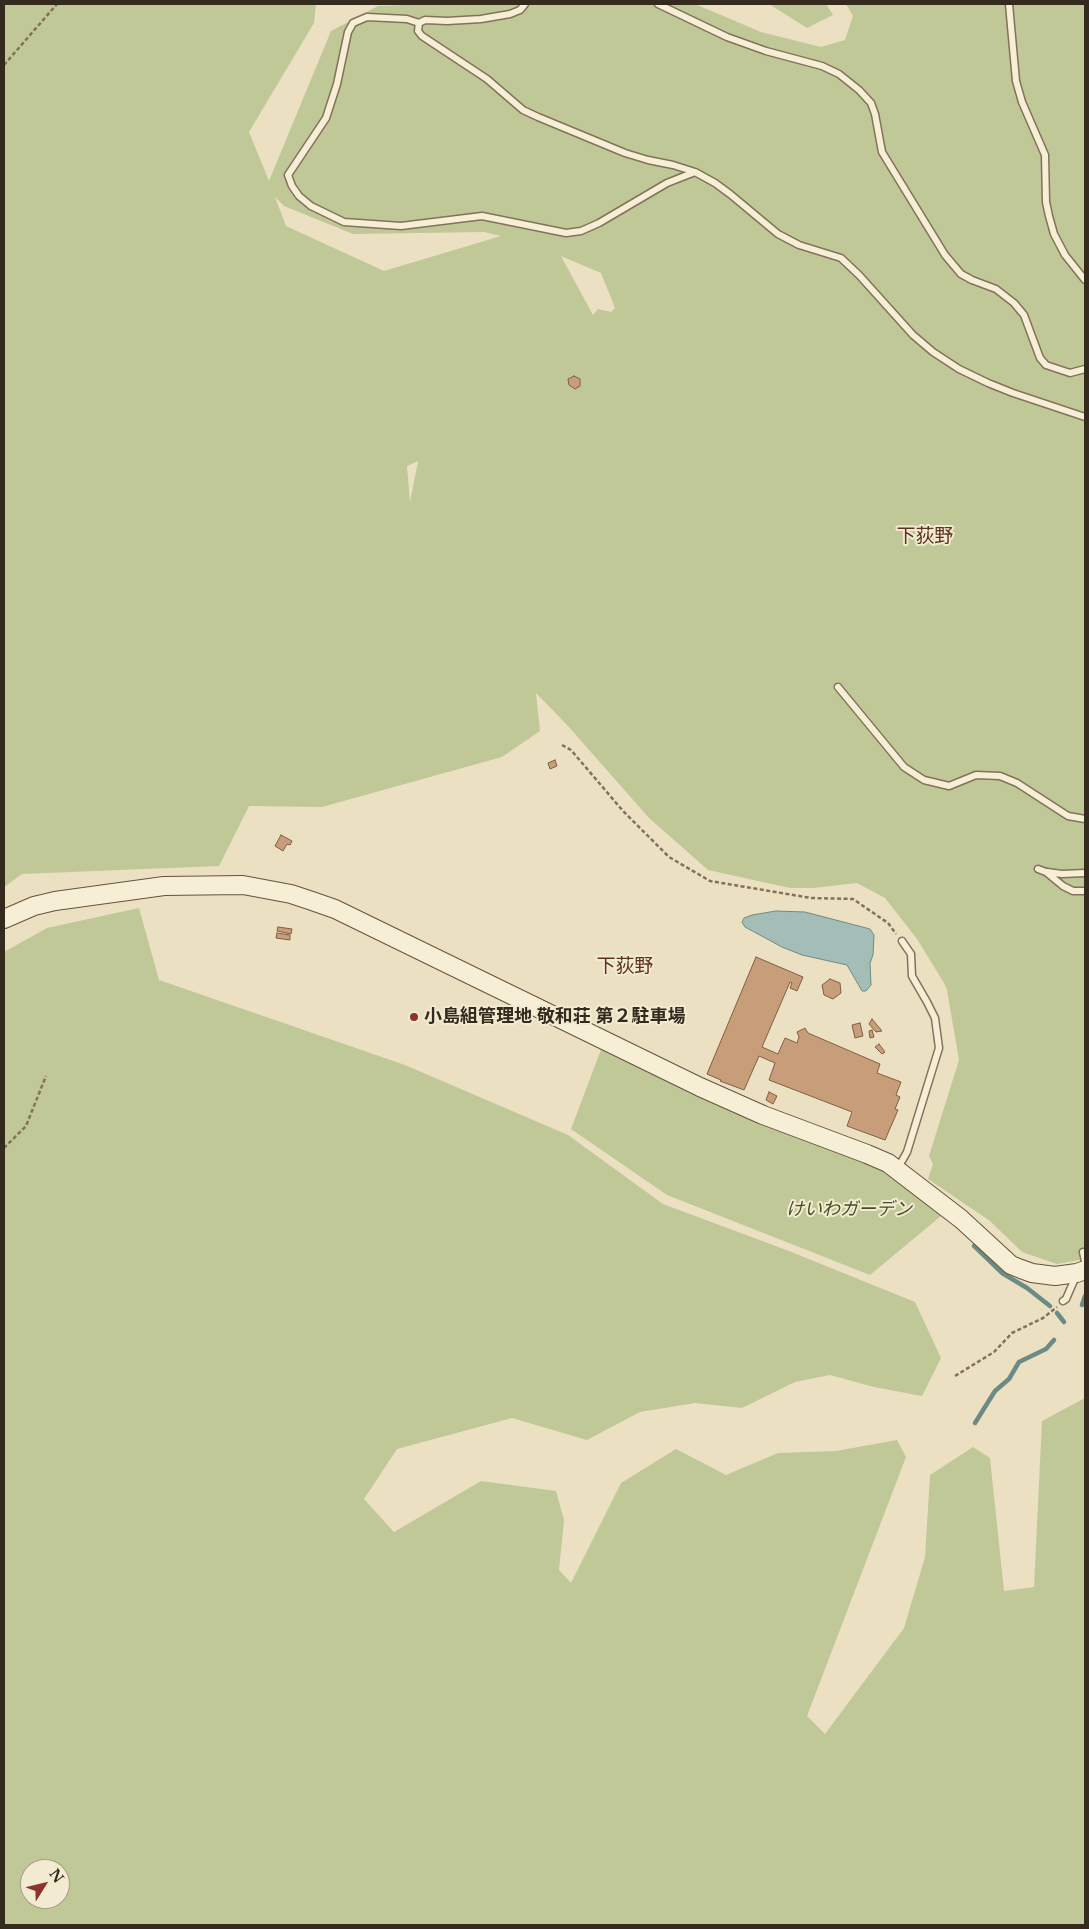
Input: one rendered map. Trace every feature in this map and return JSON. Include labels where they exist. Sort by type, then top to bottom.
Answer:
[{"type":"street","points":[[4,919],[34,906],[56,901],[164,886],[243,885],[291,894],[335,909],[763,1116],[888,1163],[961,1219],[1011,1265],[1032,1273],[1055,1276],[1083,1264]]},
{"type":"lane","points":[[526,4],[520,10],[510,14],[481,18],[447,21],[425,20],[419,23],[407,19],[367,17],[353,23],[348,32],[337,84],[326,118],[288,175],[292,186],[299,196],[311,206],[344,222],[401,226],[482,216],[566,233],[581,231],[599,223],[668,183],[695,172]]},
{"type":"lane","points":[[658,4],[728,37],[766,51],[822,66],[839,74],[859,90],[871,103],[882,152],[945,255],[961,274],[996,289],[1014,303],[1024,315],[1040,358],[1046,365],[1070,373],[1085,369]]},
{"type":"lane","points":[[1009,4],[1016,81],[1022,102],[1045,155],[1046,202],[1049,216],[1054,234],[1065,255],[1085,280]]},
{"type":"lane","points":[[419,23],[418,31],[422,36],[487,79],[531,114],[625,153],[695,172],[730,194],[778,234],[798,245],[841,258],[859,275],[913,335],[953,365],[1013,394],[1085,417]]},
{"type":"lane","points":[[838,687],[904,766],[924,780],[949,786],[976,775],[1000,776],[1017,783],[1068,816],[1085,819]]},
{"type":"lane","points":[[1038,869],[1062,874],[1085,873]]},
{"type":"lane","points":[[1046,872],[1063,886],[1073,891],[1085,891]]},
{"type":"lane","points":[[897,1170],[907,1152],[939,1048],[935,1018],[912,976],[911,954],[902,942]]},
{"type":"lane","points":[[1063,1301],[1066,1299],[1083,1264]]},
{"type":"path","points":[[4,65],[57,4]]},
{"type":"path","points":[[562,745],[570,750],[623,811],[669,857],[702,877],[710,881],[811,898],[853,899],[888,923],[902,942]]},
{"type":"path","points":[[4,1148],[26,1126],[46,1076]]},
{"type":"path","points":[[955,1376],[994,1352],[1012,1333],[1043,1318],[1063,1301]]},
{"type":"green space","points":[[4,4],[316,4],[314,23],[249,132],[269,181],[331,31],[378,6],[430,4],[695,4],[761,32],[821,47],[845,40],[853,16],[846,4],[1085,4],[1085,1259],[1057,1264],[1022,1252],[990,1221],[928,1179],[933,1164],[929,1156],[959,1060],[947,990],[944,983],[917,939],[885,898],[857,883],[814,888],[790,888],[708,870],[649,818],[568,726],[536,693],[540,731],[502,757],[322,807],[249,806],[219,866],[22,874],[4,887]],"holes":[[[275,197],[284,206],[353,234],[484,232],[501,236],[384,271],[286,226]],[[561,256],[601,273],[615,308],[611,312],[598,309],[593,315]],[[418,461],[410,502],[407,466]]]},
{"type":"green space","points":[[769,4],[826,4],[833,15],[807,28]]},
{"type":"green space","points":[[139,908],[159,980],[405,1065],[568,1135],[663,1204],[789,1251],[915,1302],[941,1358],[922,1396],[874,1387],[830,1375],[795,1382],[742,1408],[695,1403],[640,1412],[587,1440],[512,1418],[397,1449],[364,1499],[394,1532],[481,1481],[556,1491],[564,1520],[559,1570],[571,1583],[621,1483],[676,1449],[726,1475],[778,1453],[836,1451],[897,1440],[906,1457],[807,1716],[825,1734],[904,1628],[925,1557],[930,1475],[973,1447],[990,1458],[1004,1591],[1034,1587],[1042,1421],[1085,1398],[1085,1925],[4,1925],[4,952],[47,928]]},
{"type":"green space","name":"けいわガーデン","points":[[602,1047],[875,1163],[943,1211],[941,1216],[870,1275],[667,1195],[571,1129]]},
{"type":"water","points":[[776,911],[805,912],[870,929],[874,935],[873,955],[870,963],[871,985],[866,991],[862,991],[847,965],[802,955],[782,947],[745,927],[742,922],[744,918],[752,915]]},
{"type":"building","points":[[574,376],[580,379],[580,386],[575,389],[569,385],[568,379]]},
{"type":"building","points":[[555,760],[557,766],[550,769],[548,763]]},
{"type":"building","points":[[281,835],[292,841],[290,845],[287,844],[283,851],[275,846]]},
{"type":"building","points":[[278,927],[292,929],[291,934],[277,931]]},
{"type":"building","points":[[277,933],[290,935],[290,940],[276,938]]},
{"type":"building","points":[[756,957],[803,977],[797,991],[790,988],[792,983],[790,982],[762,1047],[778,1054],[785,1038],[797,1043],[799,1037],[797,1032],[805,1028],[808,1033],[880,1064],[877,1073],[901,1082],[896,1095],[900,1097],[895,1109],[898,1110],[885,1140],[847,1126],[852,1112],[769,1080],[775,1063],[759,1056],[744,1090],[707,1074]]},
{"type":"building","points":[[830,979],[840,983],[841,993],[833,999],[824,995],[822,985]]},
{"type":"building","points":[[872,1019],[882,1031],[876,1032],[869,1024]]},
{"type":"building","points":[[860,1023],[863,1036],[855,1038],[852,1025]]},
{"type":"building","points":[[872,1030],[874,1037],[870,1038],[869,1031]]},
{"type":"building","points":[[879,1044],[885,1052],[882,1054],[875,1047]]},
{"type":"building","points":[[769,1092],[777,1096],[773,1104],[766,1100]]},
{"type":"waterway","points":[[974,1246],[1002,1273],[1027,1288],[1050,1306]]},
{"type":"waterway","points":[[1082,1305],[1085,1296]]},
{"type":"waterway","points":[[1057,1313],[1064,1322]]},
{"type":"waterway","points":[[975,1423],[995,1391],[1009,1379],[1019,1362],[1046,1349],[1054,1340]]},
{"type":"place","name":"小島組管理地 敬和荘 第２駐車場","points":[[414,1017]]},
{"type":"district","name":"下荻野","points":[[925,537]]},
{"type":"district","name":"下荻野","points":[[625,967]]}]
